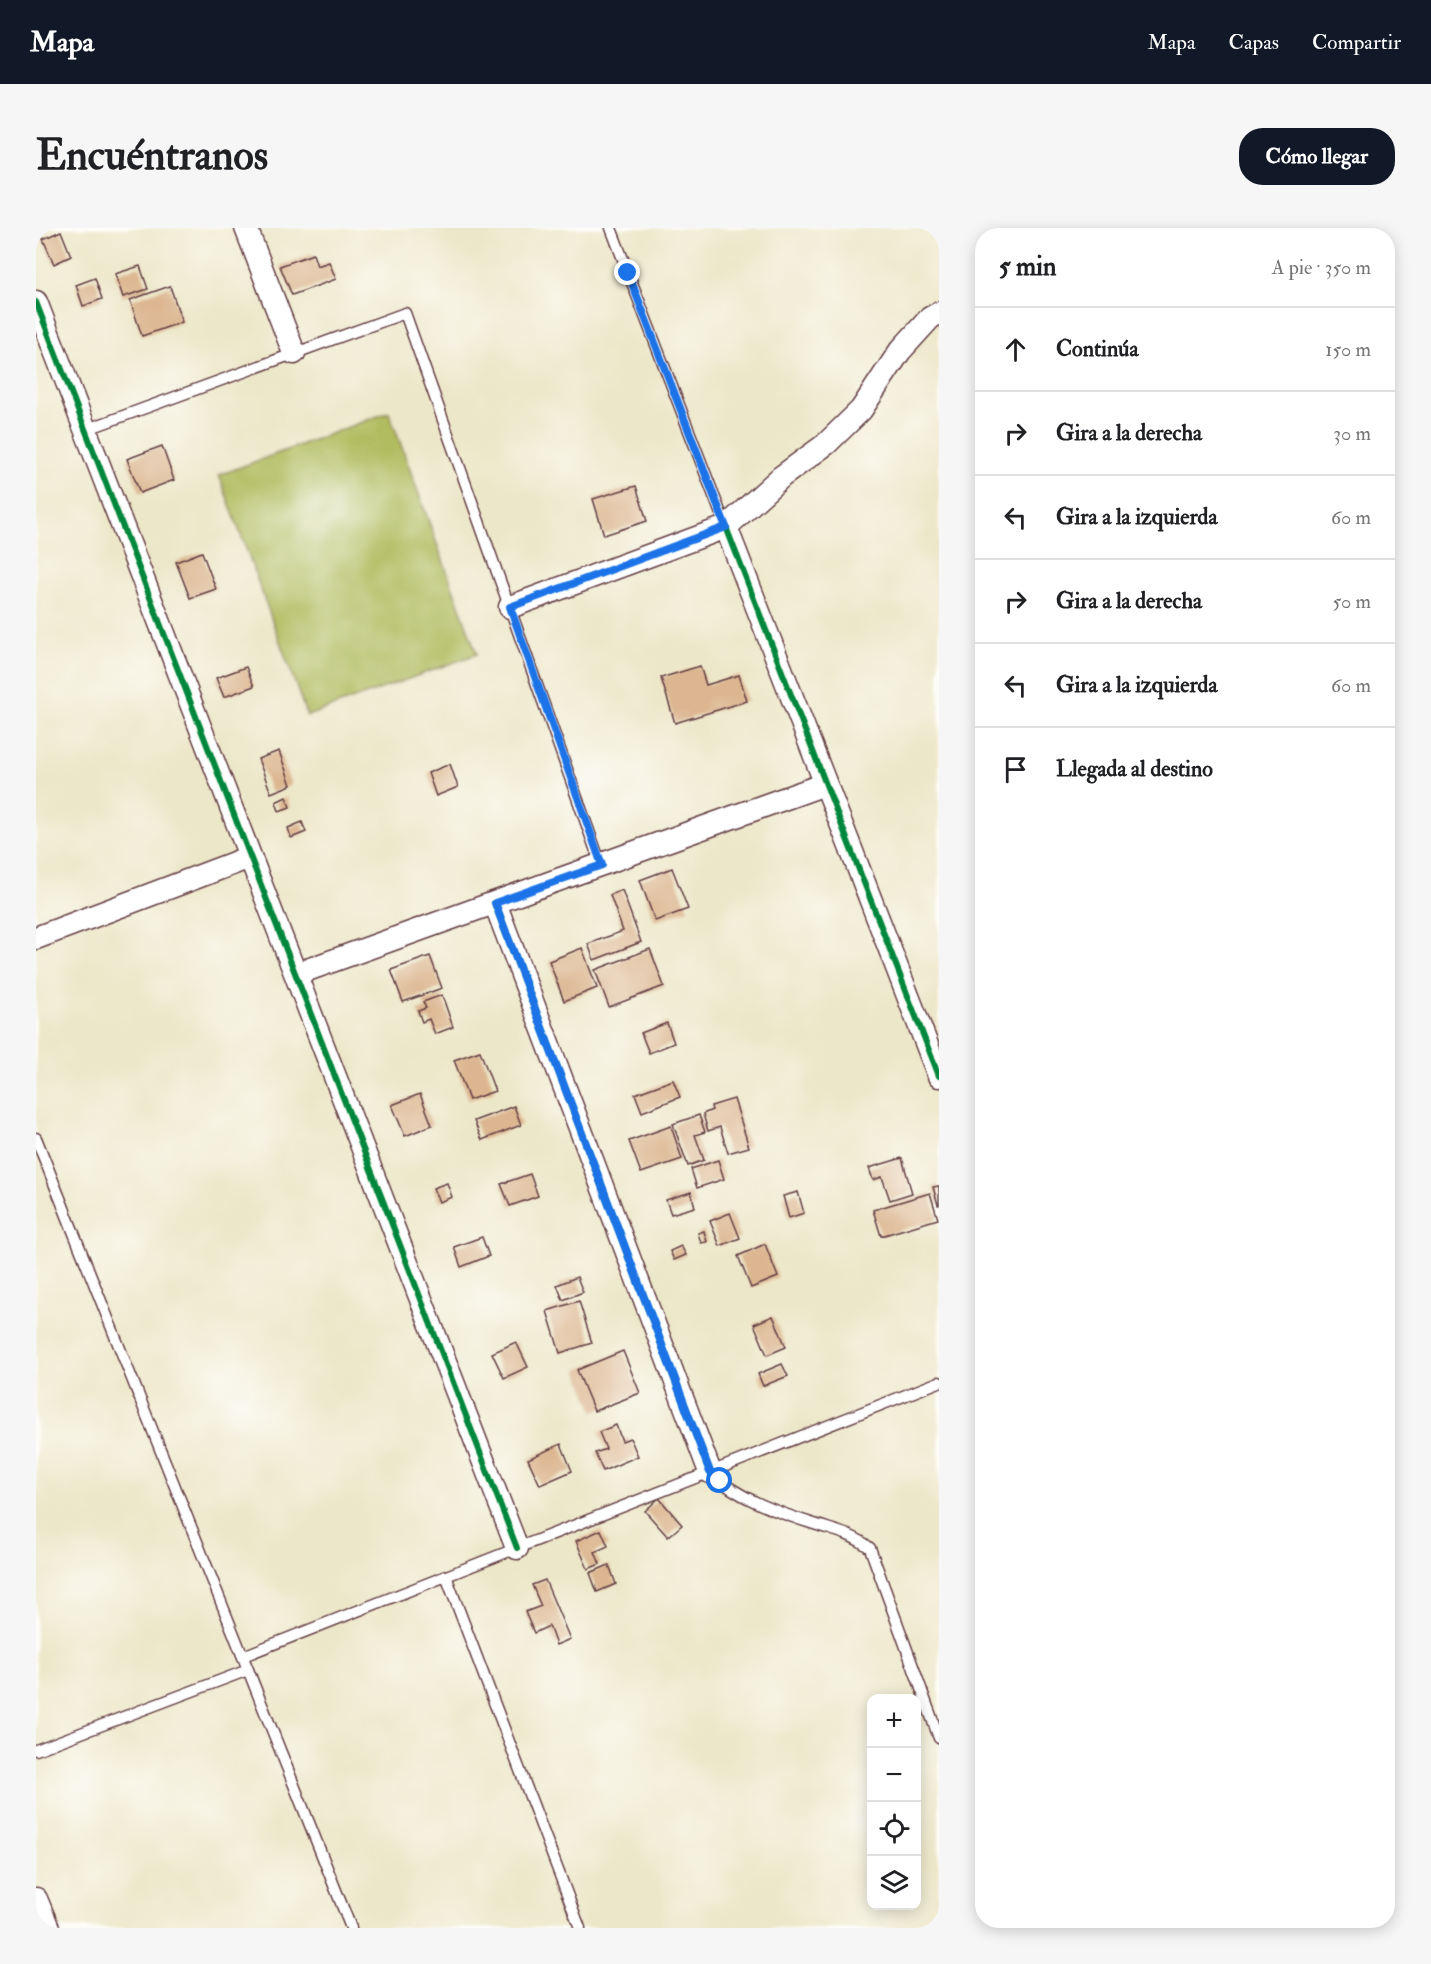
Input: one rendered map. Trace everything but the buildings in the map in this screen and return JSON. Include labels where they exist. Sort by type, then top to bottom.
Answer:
[{"type":"street","points":[[246,228],[294,353]]},
{"type":"street","points":[[36,302],[517,1548]]},
{"type":"street","points":[[510,607],[726,527],[781,477],[826,444],[861,410],[900,351],[930,318],[939,313]]},
{"type":"street","points":[[726,527],[939,1077]]},
{"type":"street","points":[[296,974],[825,784]]},
{"type":"street","points":[[36,938],[250,857]]},
{"type":"street","points":[[495,903],[710,1472]]},
{"type":"street","points":[[36,1899],[48,1928]]},
{"type":"lane","points":[[611,228],[726,527]]},
{"type":"lane","points":[[85,430],[405,313],[602,865]]},
{"type":"lane","points":[[36,1138],[351,1928]]},
{"type":"lane","points":[[243,1656],[939,1382]]},
{"type":"lane","points":[[710,1472],[720,1481],[781,1513],[857,1537],[870,1548],[939,1738]]},
{"type":"lane","points":[[446,1576],[580,1928]]},
{"type":"lane","points":[[36,1750],[248,1670]]},
{"type":"green space","points":[[389,412],[477,654],[307,716],[219,475]]},
{"type":"cycle path","points":[[36,302],[517,1548]]},
{"type":"cycle path","points":[[726,527],[939,1076]]},
{"type":"cycle path","points":[[495,903],[710,1472]]},
{"type":"route","points":[[628,273],[726,527],[510,607],[602,865],[495,903],[710,1472],[720,1481]]}]
